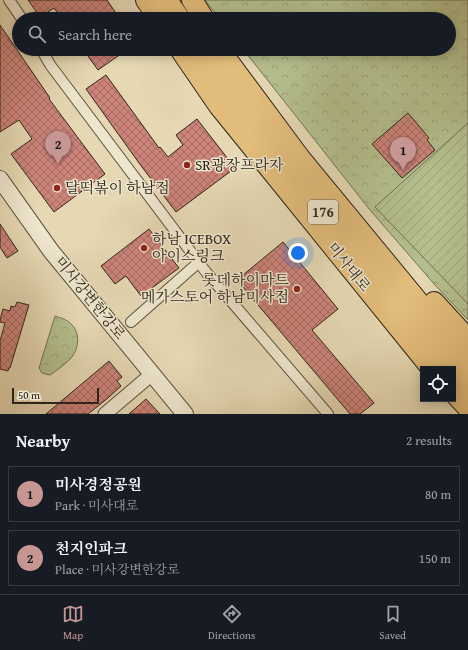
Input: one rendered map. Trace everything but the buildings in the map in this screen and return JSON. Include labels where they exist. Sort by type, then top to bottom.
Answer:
[{"type":"main road","points":[[146,0],[154,12]]},
{"type":"main road","points":[[167,0],[175,12]]},
{"type":"main road","name":"미사대로","points":[[185,56],[222,110],[430,366]]},
{"type":"main road","name":"미사대로","points":[[206,56],[290,172],[468,387]]},
{"type":"main road","name":"미사대로","points":[[225,56],[300,158],[468,362]]},
{"type":"main road","points":[[237,56],[295,132],[404,268],[468,339]]},
{"type":"main road","points":[[456,395],[468,408]]},
{"type":"street","points":[[9,0],[17,12]]},
{"type":"street","points":[[46,56],[199,262],[328,414]]},
{"type":"street","name":"미사강변한강로","points":[[0,179],[51,251],[186,414]]},
{"type":"street","points":[[131,322],[199,262]]},
{"type":"street","points":[[110,413],[152,374]]},
{"type":"green space","points":[[205,0],[468,0],[468,320],[435,285],[370,210],[249,56],[456,56],[456,12],[214,12]]},
{"type":"green space","points":[[468,123],[468,304],[375,207]]},
{"type":"green space","points":[[55,316],[66,320],[75,328],[78,341],[72,357],[50,375],[42,373],[39,368]]},
{"type":"place","name":"천지인파크","points":[[58,164]]},
{"type":"place","name":"SR광장프라자","points":[[187,165]]},
{"type":"place","name":"미사경정공원","points":[[403,170]]},
{"type":"place","name":"달떡볶이 하남점","points":[[57,188]]},
{"type":"place","name":"하남 ICEBOX 아이스링크","points":[[144,248]]},
{"type":"place","name":"롯데하이마트 메가스토어 하남미사점","points":[[297,289]]}]
